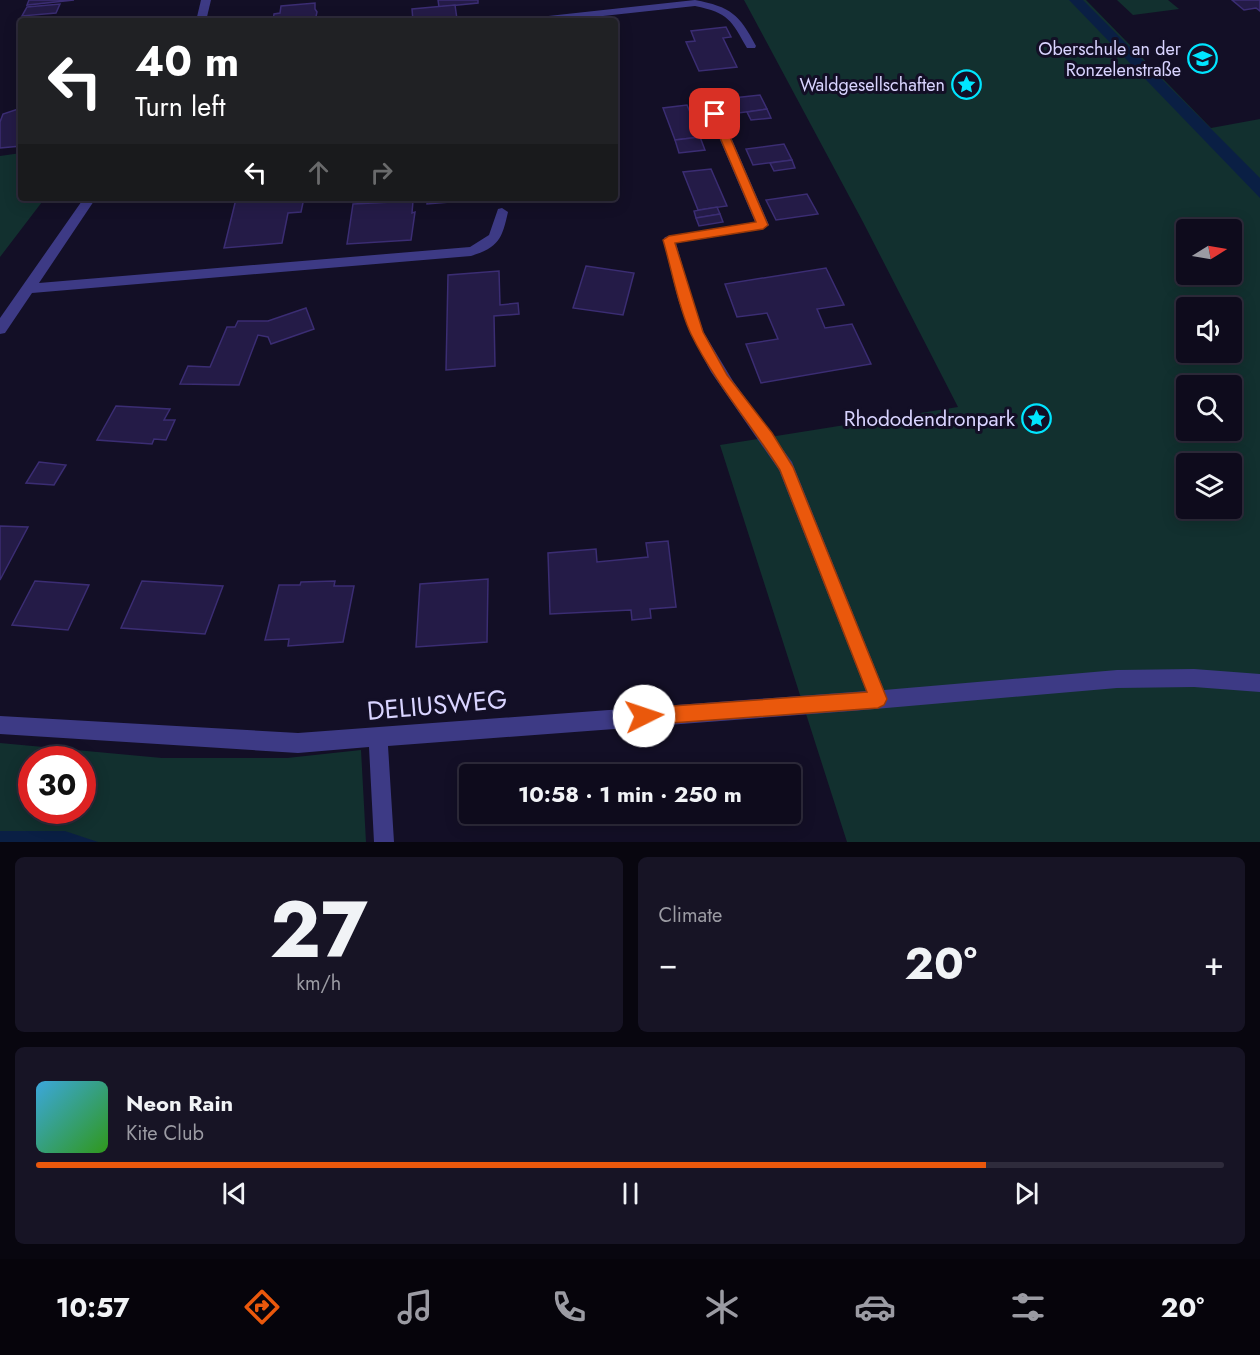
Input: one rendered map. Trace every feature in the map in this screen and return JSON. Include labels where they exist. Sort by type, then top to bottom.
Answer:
[{"type":"street","points":[[202,18],[206,0]]},
{"type":"street","points":[[558,18],[695,3],[721,8],[734,15],[751,46]]},
{"type":"street","points":[[715,114],[763,225],[669,240],[697,332],[723,378],[767,437],[786,467],[878,699]]},
{"type":"street","points":[[0,329],[88,201]]},
{"type":"street","points":[[27,289],[471,251],[491,244],[495,238],[502,212]]},
{"type":"street","name":"DELIUSWEG","points":[[0,725],[298,743],[1117,679],[1194,678],[1260,683]]},
{"type":"street","points":[[378,737],[384,842]]},
{"type":"green space","name":"Rhododendronpark","points":[[744,0],[1086,0],[1211,128],[1260,119],[1260,842],[847,842],[720,445],[958,407],[863,222]]},
{"type":"green space","points":[[1117,0],[1168,0],[1179,9],[1133,15]]},
{"type":"green space","points":[[18,153],[18,201],[43,201],[0,257],[0,156]]},
{"type":"green space","points":[[0,743],[32,746],[18,746],[18,824],[96,824],[96,752],[162,758],[287,758],[361,750],[366,842],[0,842]]},
{"type":"water","points":[[1069,0],[1083,0],[1260,178],[1260,198]]},
{"type":"water","points":[[0,831],[65,831],[98,842],[0,842]]},
{"type":"building","points":[[29,0],[74,0],[27,5]]},
{"type":"building","points":[[438,0],[478,0],[478,3],[439,7]]},
{"type":"building","points":[[1232,0],[1260,0],[1260,11],[1256,8],[1244,10]]},
{"type":"building","points":[[315,3],[316,18],[273,18],[274,14],[280,13],[281,6]]},
{"type":"building","points":[[60,4],[56,13],[22,16],[27,7]]},
{"type":"building","points":[[455,5],[457,18],[413,18],[412,9]]},
{"type":"building","points":[[726,27],[731,37],[723,38],[737,67],[699,71],[686,42],[695,41],[691,31]]},
{"type":"building","points":[[760,95],[767,109],[731,114],[724,99]]},
{"type":"building","points":[[687,105],[700,137],[675,140],[663,108]]},
{"type":"building","points":[[18,109],[18,146],[0,148],[0,122],[3,114]]},
{"type":"building","points":[[767,109],[771,118],[751,120],[747,112]]},
{"type":"building","points":[[700,137],[705,150],[679,153],[675,140]]},
{"type":"building","points":[[784,144],[792,160],[753,165],[746,149]]},
{"type":"building","points":[[792,160],[795,168],[774,171],[770,163]]},
{"type":"building","points":[[711,169],[727,206],[698,210],[683,172]]},
{"type":"building","points":[[807,194],[818,214],[776,220],[766,200]]},
{"type":"building","points":[[236,201],[303,201],[301,212],[288,213],[282,243],[224,248]]},
{"type":"building","points":[[413,201],[412,213],[415,212],[411,240],[347,244],[353,204]]},
{"type":"building","points":[[427,201],[462,201],[427,204]]},
{"type":"building","points":[[717,207],[720,214],[696,218],[694,211]]},
{"type":"building","points":[[720,214],[723,222],[699,226],[696,218]]},
{"type":"building","points":[[586,266],[634,273],[623,315],[573,308]]},
{"type":"building","points":[[826,268],[844,305],[817,309],[825,328],[852,324],[871,364],[761,383],[746,344],[778,339],[767,313],[737,317],[725,284]]},
{"type":"building","points":[[499,271],[500,305],[518,303],[519,314],[494,316],[495,366],[446,370],[448,275]]},
{"type":"building","points":[[306,308],[314,329],[271,344],[268,337],[258,335],[239,385],[180,384],[188,366],[210,367],[227,327],[235,327],[238,321],[268,321]]},
{"type":"building","points":[[116,406],[170,409],[164,420],[175,420],[166,440],[154,439],[152,444],[97,440]]},
{"type":"building","points":[[39,462],[66,465],[54,485],[26,483]]},
{"type":"building","points":[[0,526],[28,527],[0,580]]},
{"type":"building","points":[[668,541],[676,607],[650,609],[651,618],[632,620],[631,610],[550,614],[548,553],[596,549],[597,562],[648,557],[646,543]]},
{"type":"building","points":[[488,579],[487,642],[416,647],[420,584]]},
{"type":"building","points":[[35,581],[89,585],[68,630],[12,625]]},
{"type":"building","points":[[142,581],[223,586],[205,634],[121,628]]},
{"type":"building","points":[[335,581],[334,586],[354,586],[343,642],[288,646],[289,639],[265,640],[279,585]]},
{"type":"place","name":"Oberschule an der Ronzelenstraße","points":[[1202,59]]},
{"type":"place","name":"Waldgesellschaften","points":[[966,85]]},
{"type":"place","name":"Rhododendronpark","points":[[1036,419]]},
{"type":"route","points":[[644,716],[878,699],[786,467],[767,437],[723,378],[697,332],[669,240],[763,225],[715,114]]}]
